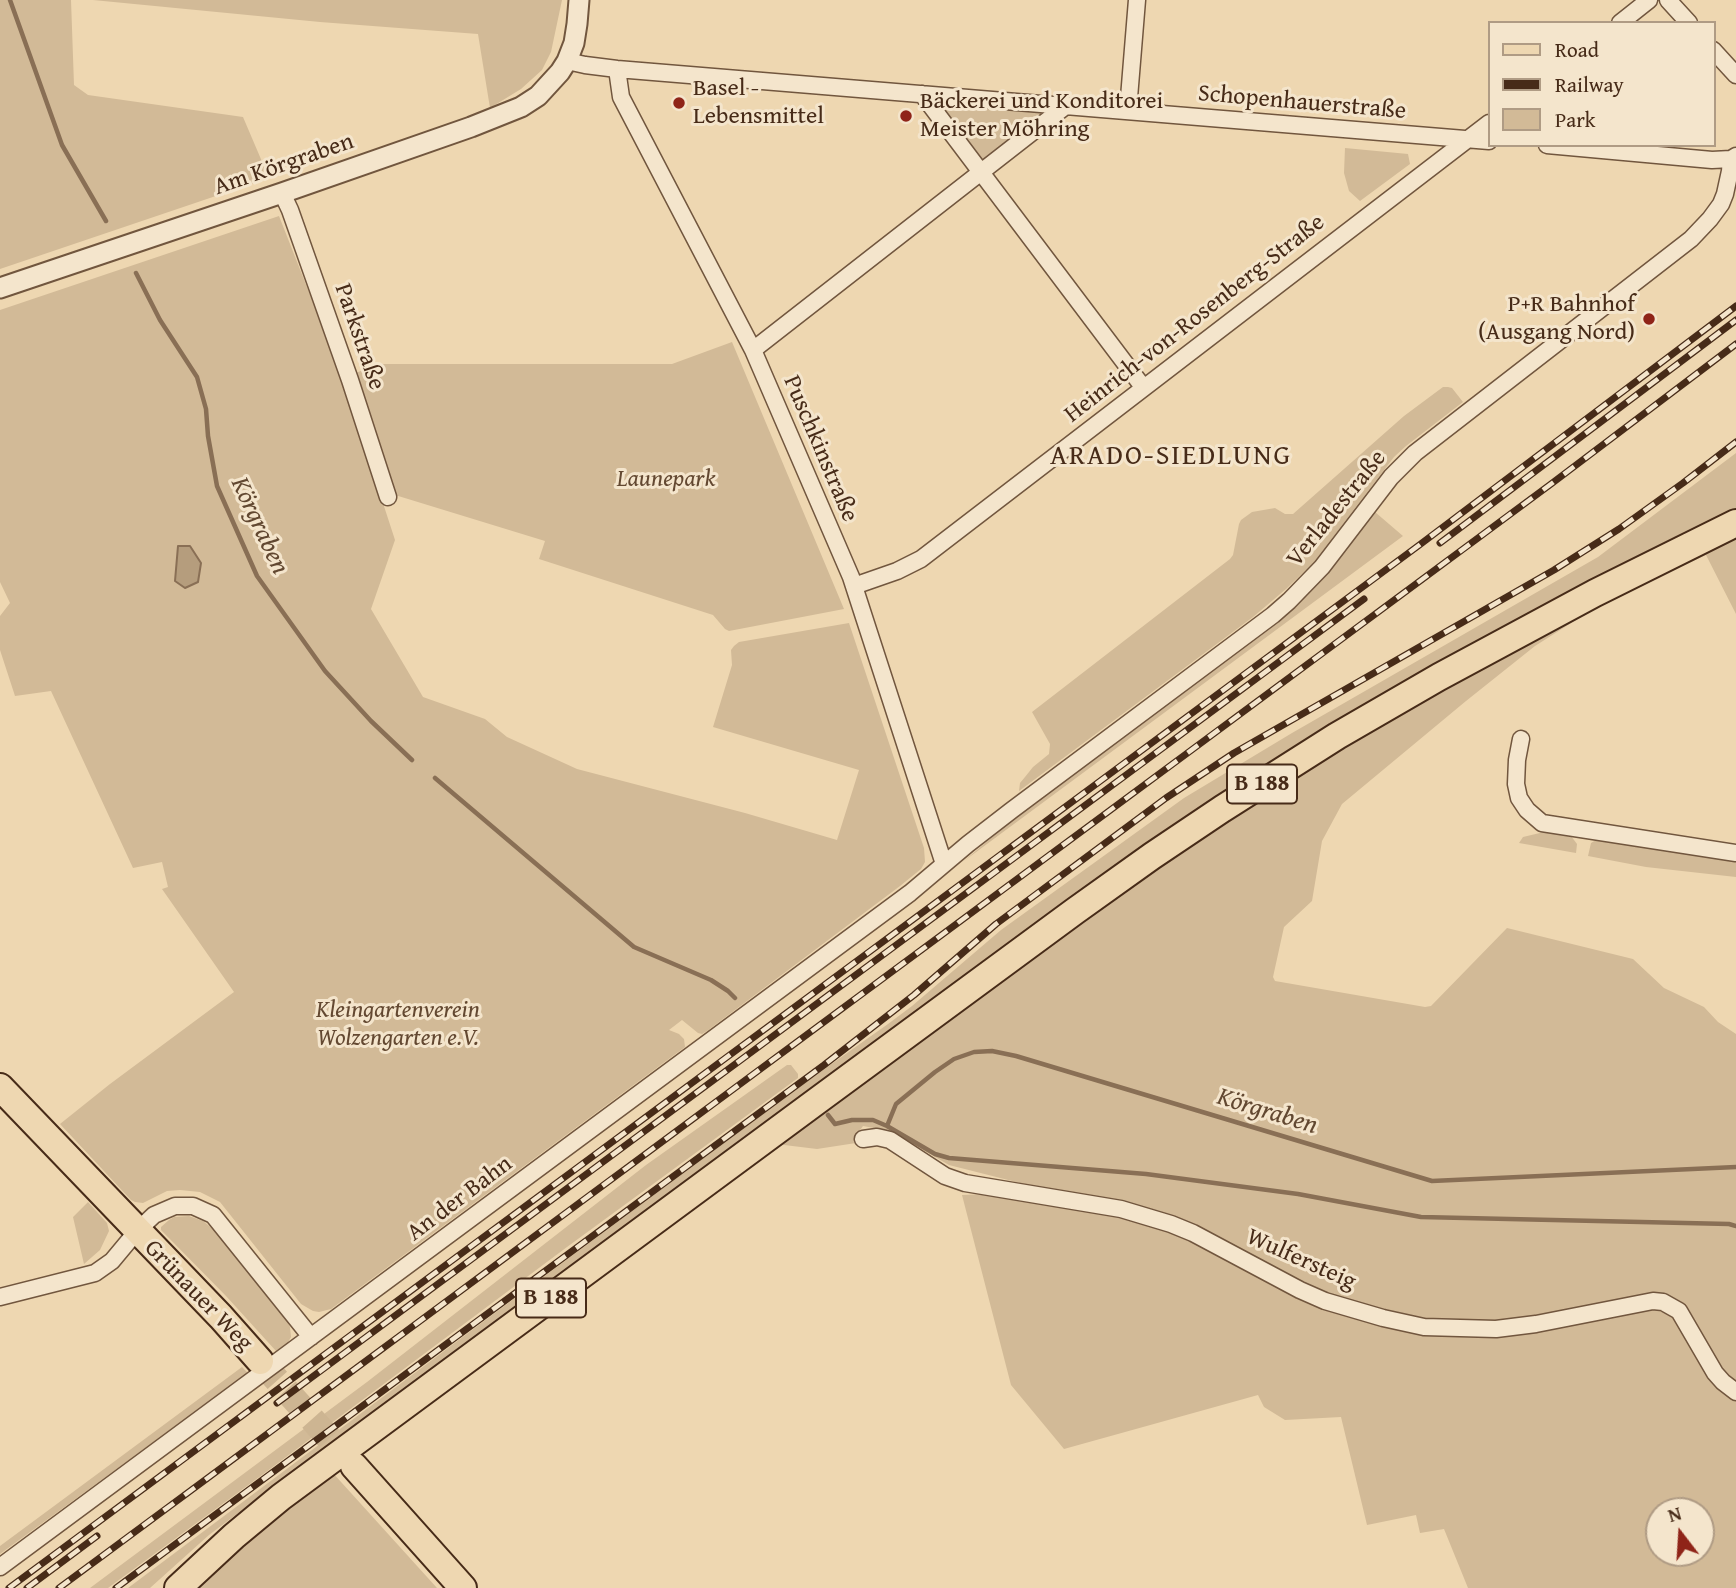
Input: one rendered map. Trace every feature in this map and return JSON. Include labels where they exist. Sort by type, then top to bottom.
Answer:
[{"type":"main road","name":"B 188","points":[[178,1588],[281,1497],[1075,911],[1162,850],[1325,744],[1439,677],[1595,593],[1736,523]]},
{"type":"main road","name":"Grünauer Weg","points":[[0,1087],[260,1361]]},
{"type":"main road","points":[[354,1466],[463,1588]]},
{"type":"street","points":[[568,61],[576,33],[579,0]]},
{"type":"street","points":[[1128,110],[1137,0]]},
{"type":"street","points":[[1623,21],[1649,0]]},
{"type":"street","points":[[1668,0],[1687,21]]},
{"type":"street","points":[[1715,52],[1736,75]]},
{"type":"street","name":"Schopenhauerstraße","points":[[568,61],[617,69],[1488,141]]},
{"type":"street","name":"Am Körgraben","points":[[0,288],[503,115],[538,96],[568,61]]},
{"type":"street","name":"Puschkinstraße","points":[[617,69],[621,97],[753,349],[854,586],[944,864]]},
{"type":"street","points":[[922,94],[1143,387]]},
{"type":"street","points":[[753,349],[1067,105]]},
{"type":"street","name":"Heinrich-von-Rosenberg-Straße","points":[[854,586],[897,571],[921,559],[1488,124]]},
{"type":"street","points":[[1570,147],[1712,160],[1734,157]]},
{"type":"street","name":"Verladestraße","points":[[944,864],[1289,601],[1322,567],[1391,477],[1415,453],[1691,239],[1721,204],[1734,157]]},
{"type":"street","name":"Parkstraße","points":[[282,193],[350,380],[388,497]]},
{"type":"street","points":[[1521,740],[1516,784],[1527,810],[1542,822],[1736,853]]},
{"type":"street","name":"An der Bahn","points":[[0,1567],[910,893],[944,864]]},
{"type":"street","name":"Wulfersteig","points":[[863,1139],[877,1137],[890,1140],[945,1176],[965,1182],[1121,1209],[1171,1224],[1325,1301],[1424,1327],[1496,1329],[1536,1324],[1653,1301],[1663,1302],[1679,1311],[1715,1373],[1736,1391]]},
{"type":"street","name":"Grünauer Weg","points":[[137,1231],[154,1216],[175,1206],[193,1206],[213,1215],[311,1337]]},
{"type":"street","points":[[0,1297],[95,1273],[111,1261],[137,1231]]},
{"type":"green space","points":[[0,0],[71,0],[74,85],[88,95],[243,117],[269,178],[0,269]]},
{"type":"green space","points":[[93,0],[562,0],[551,52],[542,70],[521,89],[490,108],[478,34]]},
{"type":"green space","points":[[941,105],[1046,113],[984,161]]},
{"type":"green space","points":[[1345,148],[1408,154],[1410,164],[1360,201],[1349,191],[1344,173]]},
{"type":"green space","name":"Kleingartenverein Wolzengarten e.V.","points":[[279,216],[340,371],[395,540],[371,609],[423,697],[485,719],[507,737],[577,769],[837,840],[859,770],[713,727],[732,665],[731,650],[739,642],[849,623],[924,848],[925,862],[921,869],[900,886],[707,1031],[698,1033],[682,1020],[669,1030],[684,1039],[685,1047],[331,1309],[319,1312],[301,1304],[220,1202],[200,1192],[180,1190],[167,1191],[143,1203],[135,1202],[60,1124],[234,992],[162,889],[168,887],[162,862],[133,868],[51,691],[15,696],[0,650],[0,616],[10,603],[0,582],[0,310]]},
{"type":"green space","name":"Launepark","points":[[732,342],[844,609],[729,631],[713,615],[539,559],[545,541],[395,495],[356,373],[377,364],[672,364]]},
{"type":"green space","points":[[1443,387],[1452,388],[1463,402],[1394,457],[1314,562],[1286,589],[1253,617],[1019,791],[1020,783],[1033,767],[1049,754],[1050,744],[1032,712],[1230,559],[1241,520],[1252,512],[1275,508],[1285,514],[1293,514],[1404,416]]},
{"type":"green space","points":[[1736,453],[1736,510],[1560,599],[1359,710],[1196,811],[892,1028],[323,1449],[209,1535],[150,1588],[128,1588],[799,1087],[912,1006],[1001,930],[1184,798],[1598,557]]},
{"type":"green space","points":[[1375,512],[1403,536],[964,861],[1016,817],[1270,628],[1332,568]]},
{"type":"green space","points":[[1736,535],[1736,614],[1706,555],[1601,604],[1535,646],[1342,804],[1322,841],[1312,901],[1284,927],[1273,977],[1275,981],[1431,1006],[1507,928],[1633,959],[1664,988],[1704,1007],[1718,1022],[1736,1034],[1736,1383],[1729,1378],[1710,1352],[1650,1294],[1497,1322],[1429,1319],[1326,1296],[1122,1204],[949,1165],[890,1131],[863,1126],[856,1143],[817,1149],[776,1144],[1191,842],[1320,759],[1565,621]]},
{"type":"green space","points":[[1544,832],[1571,836],[1577,844],[1576,853],[1519,843],[1523,837]]},
{"type":"green space","points":[[1596,840],[1736,860],[1736,877],[1646,867],[1588,856],[1591,843]]},
{"type":"green space","points":[[787,1065],[791,1065],[798,1078],[108,1588],[90,1588],[367,1382],[646,1165]]},
{"type":"green space","points":[[988,1194],[1117,1214],[1178,1232],[1321,1308],[1379,1326],[1422,1333],[1593,1319],[1654,1309],[1665,1312],[1675,1318],[1714,1384],[1736,1400],[1736,1588],[1468,1588],[1444,1529],[1420,1533],[1416,1515],[1367,1525],[1341,1417],[1285,1420],[1264,1407],[1258,1395],[1064,1449],[1011,1385],[962,1195]]},
{"type":"green space","points":[[88,1202],[107,1223],[109,1231],[100,1250],[84,1264],[73,1217]]},
{"type":"green space","points":[[189,1216],[203,1221],[213,1229],[279,1308],[290,1327],[291,1337],[287,1344],[276,1351],[161,1230],[161,1227],[174,1217]]},
{"type":"green space","points":[[242,1367],[248,1373],[0,1554],[0,1546]]},
{"type":"green space","points":[[332,1472],[437,1588],[194,1588],[274,1518]]},
{"type":"shaded area","points":[[178,546],[190,546],[201,563],[198,582],[185,588],[175,581]]},
{"type":"waterway","name":"Körgraben","points":[[10,0],[62,145],[106,221]]},
{"type":"waterway","name":"Körgraben","points":[[136,273],[160,320],[197,377],[206,409],[217,486],[257,576],[325,671],[412,760]]},
{"type":"waterway","name":"Körgraben","points":[[435,778],[634,947],[711,980],[735,998]]},
{"type":"waterway","name":"Körgraben","points":[[828,1115],[835,1124],[852,1120],[873,1120],[887,1126],[896,1104],[935,1072],[954,1059],[974,1052],[992,1051],[1432,1181],[1736,1167]]},
{"type":"waterway","points":[[887,1126],[935,1154],[949,1158],[1146,1174],[1298,1194],[1421,1217],[1736,1226]]},
{"type":"tunnel","points":[[260,1361],[354,1466]]},
{"type":"railway","points":[[9,1588],[1418,546],[1736,306]]},
{"type":"railway","points":[[1440,543],[1736,320]]},
{"type":"railway","points":[[59,1588],[1551,484],[1736,344]]},
{"type":"railway","points":[[116,1588],[824,1065],[914,995],[996,924],[1166,798],[1234,753],[1554,570],[1619,529],[1736,442]]},
{"type":"railway","points":[[277,1403],[1364,599]]},
{"type":"railway","points":[[27,1588],[97,1536]]},
{"type":"place","name":"Basel - Lebensmittel","points":[[679,103]]},
{"type":"place","name":"Bäckerei und Konditorei Meister Möhring","points":[[906,116]]},
{"type":"place","name":"P+R Bahnhof (Ausgang Nord)","points":[[1649,319]]},
{"type":"district","name":"ARADO-SIEDLUNG","points":[[1171,457]]}]
